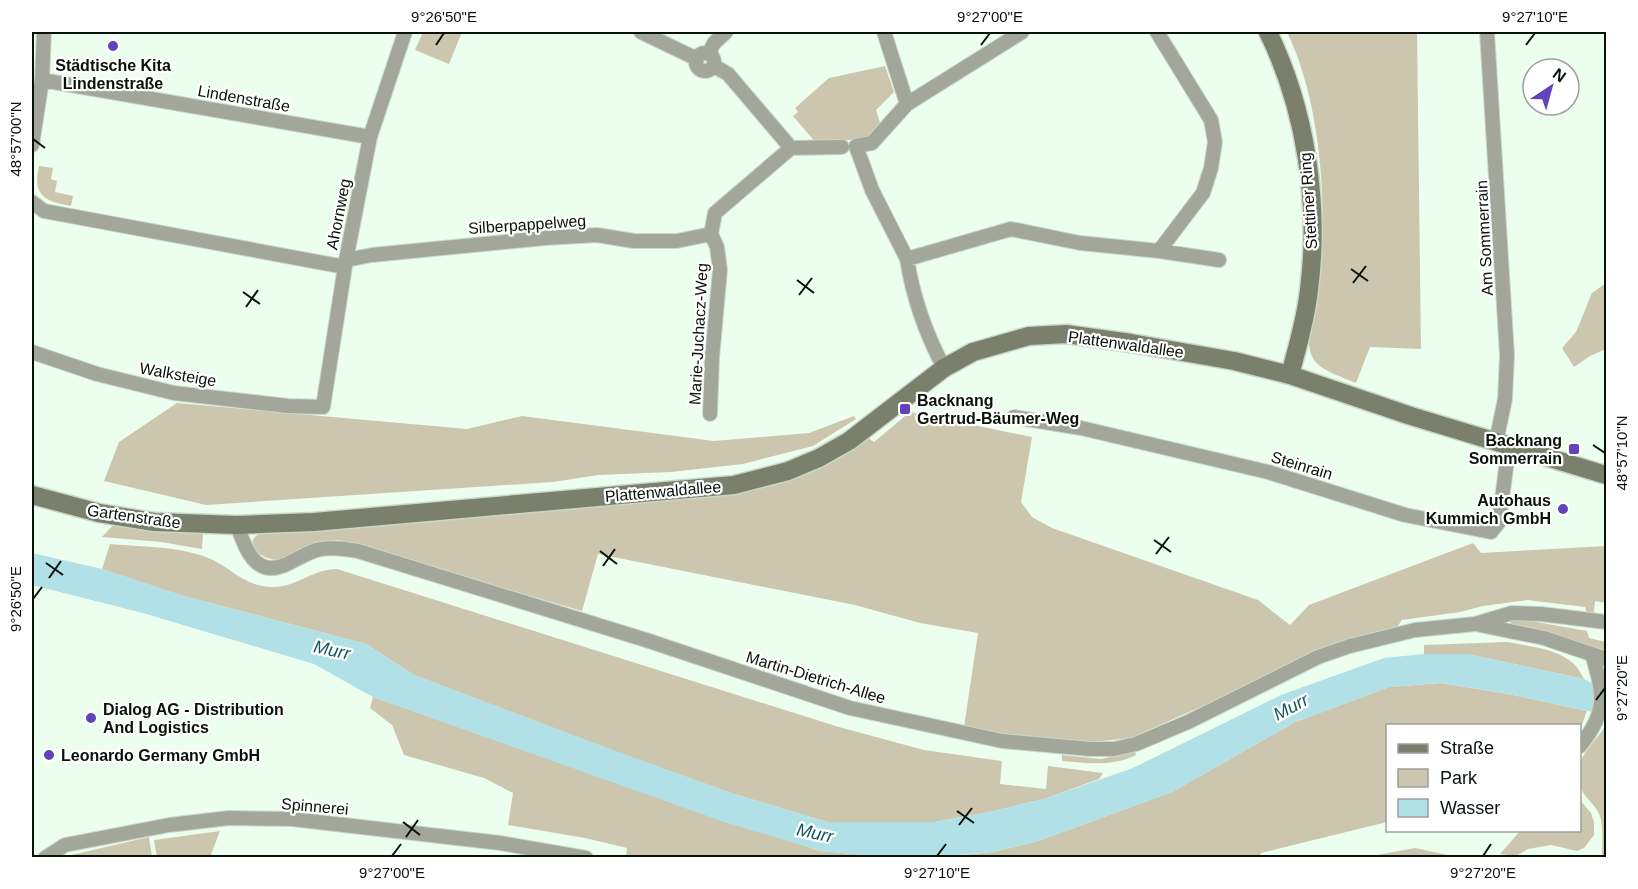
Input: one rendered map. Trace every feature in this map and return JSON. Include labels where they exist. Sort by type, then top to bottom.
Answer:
[{"type":"street","points":[[32,145],[42,80],[44,32]]},
{"type":"street","name":"Ahornweg","points":[[323,407],[345,264],[370,137],[405,32]]},
{"type":"street","points":[[641,32],[706,59],[728,74],[791,148]]},
{"type":"street","points":[[706,59],[714,43],[726,32]]},
{"type":"street","points":[[884,32],[908,104]]},
{"type":"street","points":[[944,368],[931,344],[918,308],[911,286],[907,259],[872,190],[856,146],[872,143],[892,116],[908,104],[1022,32]]},
{"type":"street","points":[[1157,32],[1210,120],[1215,142],[1211,168],[1203,194],[1159,251]]},
{"type":"street","name":"Stettiner Ring","points":[[1268,32],[1280,57],[1296,108],[1308,159],[1312,214],[1313,239],[1309,293],[1290,375]]},
{"type":"street","name":"Am Sommerrain","points":[[1487,32],[1506,355],[1503,444]]},
{"type":"street","name":"Lindenstraße","points":[[42,80],[370,137]]},
{"type":"street","points":[[711,234],[715,213],[791,148],[842,147]]},
{"type":"street","name":"Silberpappelweg","points":[[34,204],[44,211],[345,264],[372,255],[545,238],[597,235],[634,241],[677,241],[711,234]]},
{"type":"street","points":[[907,259],[1011,228],[1080,243],[1219,260]]},
{"type":"street","name":"Marie-Juchacz-Weg","points":[[710,414],[712,358],[720,270],[717,247],[711,234]]},
{"type":"street","name":"Plattenwaldallee","points":[[237,525],[314,522],[734,485],[788,471],[819,458],[849,441],[944,368],[974,352],[1029,336],[1066,334],[1234,360],[1290,375],[1503,444],[1606,474]]},
{"type":"street","name":"Walksteige","points":[[32,352],[97,374],[174,393],[288,406],[323,407]]},
{"type":"street","name":"Steinrain","points":[[1014,417],[1081,428],[1257,469],[1405,515],[1491,532],[1499,522],[1503,444]]},
{"type":"street","name":"Gartenstraße","points":[[32,495],[99,513],[154,522],[237,525]]},
{"type":"street","name":"Martin-Dietrich-Allee","points":[[237,525],[248,553],[265,567],[279,567],[320,549],[337,548],[358,551],[657,644],[850,708],[1002,741],[1045,746],[1114,749],[1136,744],[1188,722],[1318,657],[1350,646],[1415,630],[1475,624],[1512,614],[1541,614],[1606,622]]},
{"type":"street","name":"Martin-Dietrich-Allee","points":[[1475,624],[1544,638],[1592,654],[1602,664],[1602,694],[1599,713],[1581,745]]},
{"type":"street","name":"Spinnerei","points":[[45,858],[65,845],[169,825],[229,818],[291,819],[500,843],[586,858]]},
{"type":"green space","points":[[423,32],[462,32],[449,64],[415,50]]},
{"type":"green space","points":[[1287,32],[1417,32],[1421,349],[1370,347],[1356,383],[1324,369],[1318,365],[1311,354],[1308,333],[1320,279],[1323,240],[1321,179],[1307,86]]},
{"type":"green space","points":[[885,66],[894,92],[876,110],[880,123],[866,138],[817,144],[793,116],[798,112],[795,108],[829,78]]},
{"type":"green space","points":[[39,166],[53,168],[51,179],[57,181],[55,192],[73,196],[71,206],[54,202],[39,191],[37,176]]},
{"type":"green space","points":[[1606,283],[1606,349],[1574,367],[1562,348],[1576,332],[1592,293]]},
{"type":"green space","points":[[177,403],[467,429],[522,416],[714,441],[809,433],[854,416],[856,419],[813,446],[743,464],[671,472],[598,475],[553,482],[206,505],[104,481],[119,442]]},
{"type":"green space","points":[[910,412],[1032,437],[1021,502],[1032,517],[1052,528],[1258,600],[1290,625],[1309,605],[1473,543],[1481,553],[1606,546],[1606,603],[1595,601],[1594,614],[1587,614],[1585,607],[1527,600],[1402,620],[1397,627],[1343,642],[1296,661],[1269,674],[1239,694],[1209,703],[1131,738],[1091,742],[1011,735],[964,727],[978,633],[920,623],[855,605],[598,554],[582,611],[338,540],[329,541],[280,560],[266,558],[255,550],[253,545],[256,536],[264,532],[735,493],[780,483],[825,464],[867,437],[874,442]]},
{"type":"green space","points":[[116,522],[203,533],[202,549],[161,542],[102,537]]},
{"type":"green space","points":[[110,544],[195,553],[215,561],[253,584],[262,586],[281,587],[320,572],[337,569],[839,727],[924,750],[1002,761],[1000,784],[1046,789],[1048,766],[1103,773],[1099,779],[1044,799],[934,822],[827,822],[731,793],[414,675],[366,644],[180,595],[102,569]]},
{"type":"green space","points":[[1514,618],[1587,631],[1589,638],[1606,642],[1606,651],[1551,633],[1513,626],[1510,622]]},
{"type":"green space","points":[[1507,642],[1541,648],[1558,654],[1575,665],[1584,679],[1467,654],[1424,654],[1424,645]]},
{"type":"green space","points":[[1441,683],[1509,694],[1587,711],[1581,727],[1581,724],[1386,724],[1386,822],[1261,853],[1259,857],[933,858],[993,852],[1038,841],[1172,792],[1295,722],[1389,687]]},
{"type":"green space","points":[[373,697],[628,787],[820,851],[888,857],[626,857],[627,848],[585,838],[508,825],[513,793],[484,778],[404,755],[392,725],[370,708]]},
{"type":"green space","points":[[1606,723],[1606,857],[1602,858],[1599,813],[1581,787],[1581,760]]},
{"type":"green space","points":[[1135,751],[1136,755],[1109,763],[1062,761],[1062,755],[1101,759]]},
{"type":"green space","points":[[1581,801],[1591,813],[1594,835],[1584,848],[1577,851],[1551,845],[1528,849],[1516,856],[1500,854],[1519,832],[1581,832]]},
{"type":"green space","points":[[220,831],[210,857],[157,857],[154,840]]},
{"type":"green space","points":[[149,837],[152,857],[64,857],[67,856]]},
{"type":"green space","points":[[1415,848],[1457,857],[1367,857]]},
{"type":"water","name":"Murr","points":[[32,553],[102,569],[180,595],[366,644],[414,675],[731,793],[827,822],[934,822],[1044,799],[1133,768],[1281,695],[1384,658],[1424,654],[1467,654],[1584,679],[1606,690],[1606,715],[1509,694],[1441,683],[1389,687],[1295,722],[1172,792],[1038,841],[993,852],[933,857],[888,857],[821,851],[724,822],[373,697],[314,664],[143,613],[32,585]]},
{"type":"place","name":"Städtische Kita Lindenstraße","points":[[113,46]]},
{"type":"place","name":"Backnang Gertrud-Bäumer-Weg","points":[[905,409]]},
{"type":"place","name":"Backnang Sommerrain","points":[[1574,449]]},
{"type":"place","name":"Autohaus Kummich GmbH","points":[[1563,509]]},
{"type":"place","name":"Dialog AG - Distribution And Logistics","points":[[91,718]]},
{"type":"place","name":"Leonardo Germany GmbH","points":[[49,755]]}]
